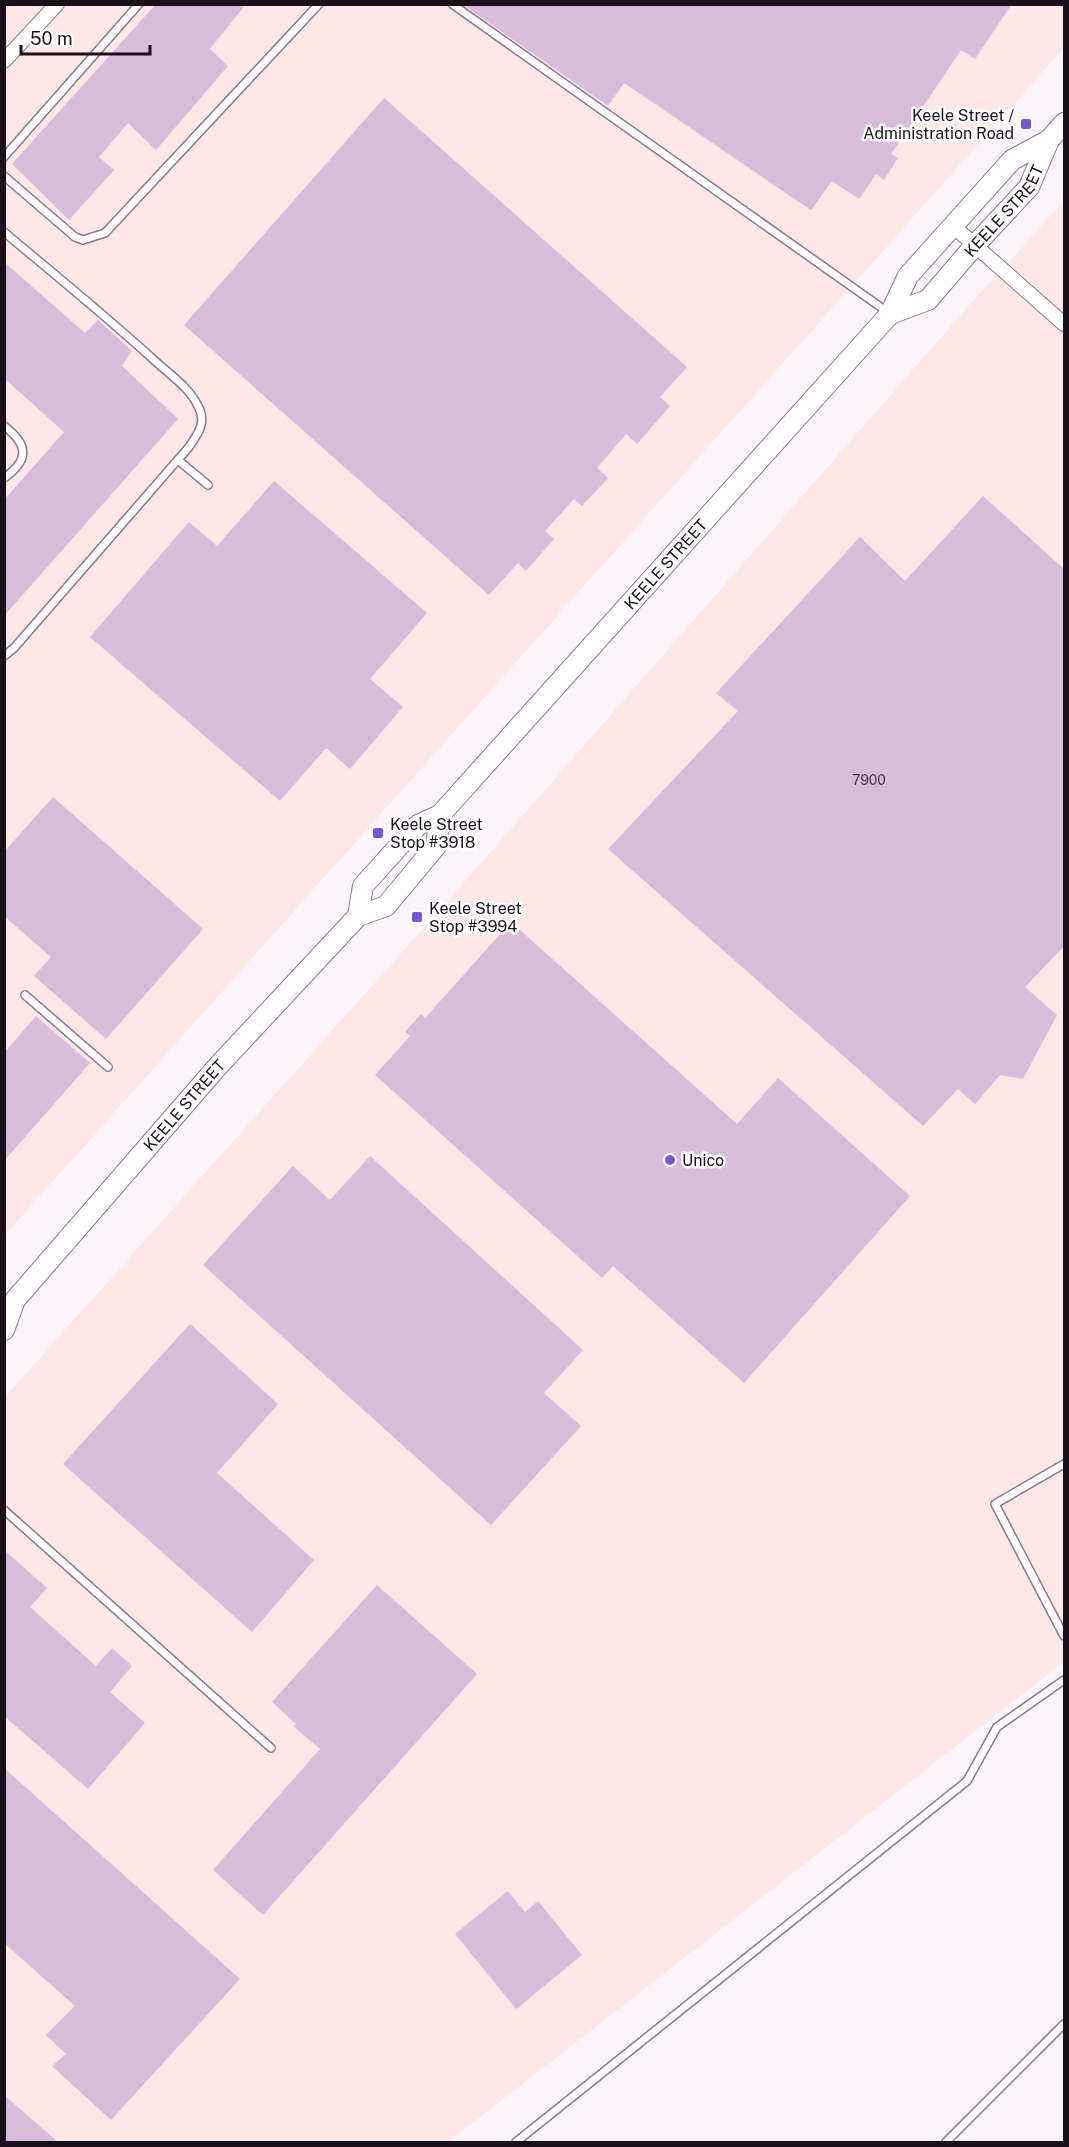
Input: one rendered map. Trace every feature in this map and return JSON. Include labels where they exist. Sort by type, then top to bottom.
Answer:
[{"type":"main road","name":"KEELE STREET","points":[[358,916],[363,886],[418,825],[440,815],[890,314],[908,276],[1012,160],[1049,140],[1065,123]]},
{"type":"main road","name":"KEELE STREET","points":[[890,314],[928,300],[1029,187],[1049,140]]},
{"type":"main road","name":"KEELE STREET","points":[[4,1330],[10,1303],[218,1066],[358,916],[386,906],[436,846],[440,815]]},
{"type":"street","points":[[4,61],[57,4]]},
{"type":"street","points":[[953,226],[1065,324]]},
{"type":"lane","points":[[4,157],[140,4]]},
{"type":"lane","points":[[4,176],[75,237],[83,240],[105,233],[319,4]]},
{"type":"lane","points":[[452,4],[890,314]]},
{"type":"lane","points":[[4,232],[185,388],[199,406],[203,422],[199,433],[178,460],[14,648],[4,656]]},
{"type":"lane","points":[[4,426],[20,440],[23,458],[19,465],[4,478]]},
{"type":"lane","points":[[178,460],[208,485]]},
{"type":"lane","points":[[25,995],[108,1066]]},
{"type":"lane","points":[[1065,1464],[995,1504],[1065,1636]]},
{"type":"lane","points":[[4,1510],[271,1748]]},
{"type":"lane","points":[[516,2142],[967,1781],[997,1727],[1065,1680]]},
{"type":"lane","points":[[946,2142],[1065,2024]]},
{"type":"shaded area","points":[[5,5],[1064,5],[1064,48],[5,1235]]},
{"type":"shaded area","points":[[1064,201],[1064,1662],[448,2142],[5,2142],[5,1397],[453,895],[965,310]]},
{"type":"building","points":[[156,4],[246,4],[210,49],[228,66],[156,150],[128,123],[99,157],[114,170],[69,220],[12,164]]},
{"type":"building","points":[[462,4],[1012,4],[975,59],[961,50],[891,154],[898,158],[884,180],[876,174],[859,199],[832,181],[811,210],[624,83],[608,106]]},
{"type":"building","points":[[384,98],[687,367],[660,397],[670,406],[637,444],[626,434],[597,468],[608,478],[582,506],[574,499],[545,531],[554,539],[526,571],[518,563],[489,595],[184,325]]},
{"type":"building","points":[[4,262],[85,333],[98,320],[132,351],[122,366],[178,419],[4,616],[4,500],[64,432],[4,378]]},
{"type":"building","points":[[274,481],[427,613],[370,679],[403,707],[350,769],[326,748],[280,801],[90,637],[189,522],[217,546]]},
{"type":"building","points":[[983,496],[1065,570],[1065,945],[1025,987],[1057,1015],[1023,1079],[1000,1075],[975,1104],[958,1089],[923,1126],[608,849],[738,711],[716,693],[860,537],[905,581]]},
{"type":"building","points":[[53,797],[203,929],[106,1039],[34,976],[51,957],[4,916],[4,852]]},
{"type":"building","name":"Unico","points":[[511,922],[737,1124],[778,1078],[910,1196],[744,1383],[613,1266],[602,1278],[375,1075],[410,1036],[405,1032],[421,1014],[425,1018]]},
{"type":"building","points":[[36,1016],[90,1063],[4,1161],[4,1053]]},
{"type":"building","points":[[370,1156],[583,1350],[544,1393],[581,1426],[491,1525],[203,1265],[293,1166],[330,1200]]},
{"type":"building","points":[[190,1324],[278,1404],[217,1473],[314,1560],[252,1632],[63,1464]]},
{"type":"building","points":[[4,1550],[47,1588],[30,1607],[96,1666],[112,1648],[132,1666],[110,1692],[145,1723],[88,1789],[4,1716]]},
{"type":"building","points":[[377,1585],[477,1674],[263,1915],[213,1870],[320,1749],[293,1726],[296,1724],[272,1702]]},
{"type":"building","points":[[4,1768],[240,1979],[111,2120],[52,2066],[66,2054],[46,2035],[75,2006],[4,1943]]},
{"type":"building","points":[[508,1891],[525,1912],[538,1901],[582,1955],[516,2009],[455,1934]]},
{"type":"building","points":[[4,2095],[58,2142],[4,2142]]},
{"type":"place","name":"Keele Street / Administration Road","points":[[1026,124]]},
{"type":"place","name":"Keele Street Stop #3918","points":[[378,833]]},
{"type":"place","name":"Keele Street Stop #3994","points":[[417,917]]},
{"type":"place","name":"Unico","points":[[670,1160]]}]
